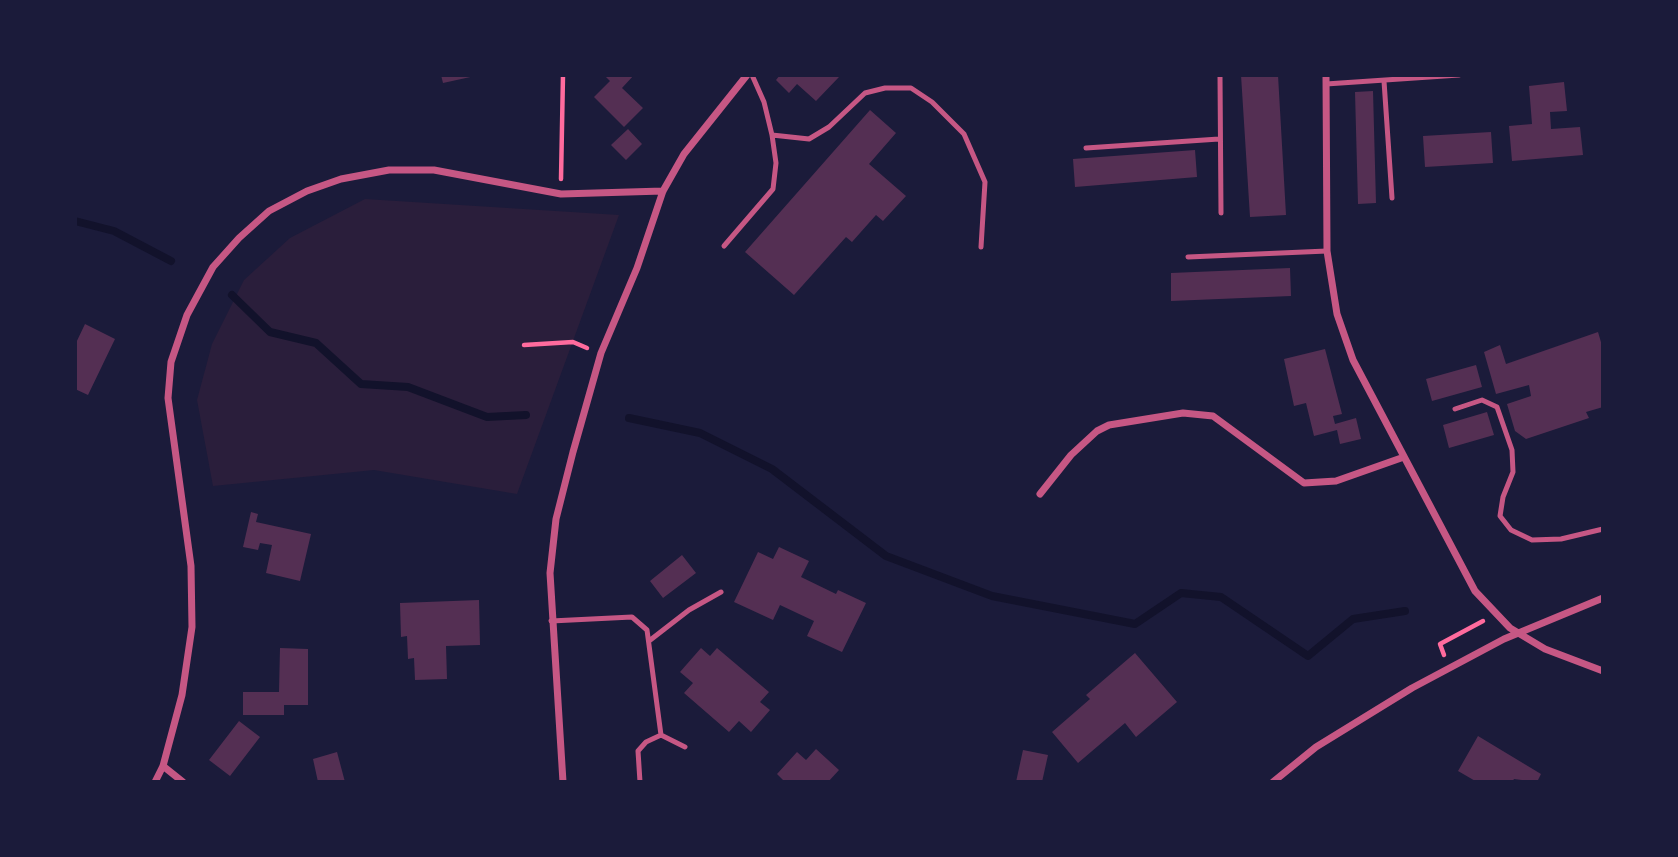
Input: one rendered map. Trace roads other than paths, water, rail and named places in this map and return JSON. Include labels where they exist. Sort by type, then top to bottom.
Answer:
[{"type":"street","points":[[563,782],[562,731],[551,621],[550,573],[556,519],[601,353],[663,191],[684,155],[747,75]]},
{"type":"street","points":[[1325,80],[1327,251],[1337,314],[1353,360],[1475,591],[1510,628],[1545,649],[1588,668],[1603,671]]},
{"type":"street","points":[[155,782],[163,766],[183,695],[192,627],[191,566],[169,398],[171,362],[187,315],[213,267],[239,238],[269,211],[307,191],[341,179],[390,170],[435,170],[561,194],[663,191]]},
{"type":"street","points":[[1040,494],[1071,456],[1097,431],[1109,425],[1183,413],[1213,416],[1304,483],[1336,481],[1404,457]]},
{"type":"street","points":[[1273,782],[1316,747],[1412,688],[1504,639],[1603,598]]},
{"type":"street","points":[[163,766],[183,782]]},
{"type":"lane","points":[[724,246],[773,190],[776,163],[772,135],[764,102],[752,75]]},
{"type":"lane","points":[[1220,75],[1221,213]]},
{"type":"lane","points":[[1325,80],[1384,80],[1459,75]]},
{"type":"lane","points":[[1384,80],[1392,198]]},
{"type":"lane","points":[[772,135],[809,139],[829,127],[865,93],[885,88],[911,88],[932,102],[964,134],[985,182],[981,247]]},
{"type":"lane","points":[[1086,149],[1219,139]]},
{"type":"lane","points":[[1188,257],[1327,251]]},
{"type":"lane","points":[[1455,409],[1482,400],[1497,407],[1512,450],[1513,472],[1503,497],[1500,516],[1511,530],[1532,540],[1561,540],[1603,530]]},
{"type":"lane","points":[[649,641],[689,610],[721,592]]},
{"type":"lane","points":[[551,621],[632,617],[647,630],[661,735]]},
{"type":"lane","points":[[661,735],[685,747]]},
{"type":"lane","points":[[640,782],[638,751],[646,742],[661,735]]},
{"type":"waterway","points":[[75,221],[114,231],[171,261]]},
{"type":"waterway","points":[[232,295],[270,332],[316,343],[361,384],[408,387],[487,417],[526,415]]},
{"type":"waterway","points":[[629,418],[700,433],[772,469],[886,556],[992,596],[1135,624],[1181,593],[1221,597],[1308,656],[1353,619],[1405,611]]}]
